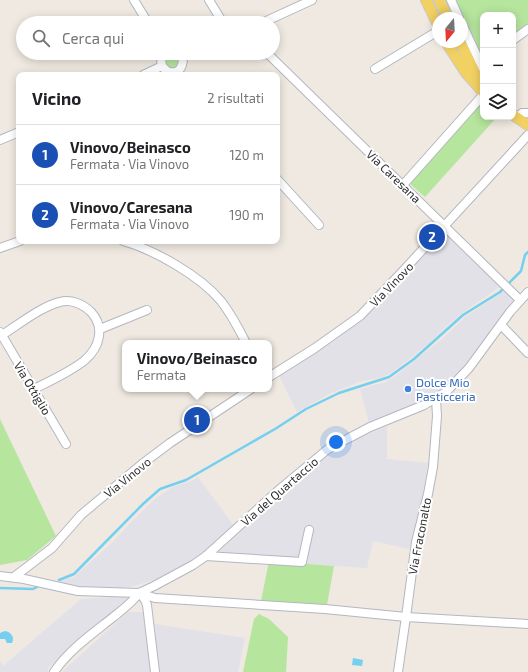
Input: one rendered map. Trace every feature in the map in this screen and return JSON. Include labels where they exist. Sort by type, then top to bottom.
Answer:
[{"type":"main road","points":[[426,0],[432,13]]},
{"type":"main road","points":[[439,0],[445,12]]},
{"type":"main road","points":[[450,48],[466,74],[480,87]]},
{"type":"main road","points":[[463,48],[480,84]]},
{"type":"main road","points":[[516,116],[528,125]]},
{"type":"street","points":[[134,0],[144,16]]},
{"type":"street","points":[[209,0],[219,16]]},
{"type":"street","points":[[277,16],[312,0]]},
{"type":"street","points":[[451,0],[456,12]]},
{"type":"street","points":[[516,38],[528,29]]},
{"type":"street","points":[[375,70],[432,35]]},
{"type":"street","points":[[468,37],[480,63]]},
{"type":"street","points":[[161,60],[164,69],[170,72],[182,72],[183,64],[182,60]]},
{"type":"street","name":"Via Caresana","points":[[275,60],[520,300]]},
{"type":"street","points":[[149,72],[162,66]]},
{"type":"street","points":[[403,185],[480,98]]},
{"type":"street","points":[[516,114],[528,113]]},
{"type":"street","points":[[0,140],[16,133]]},
{"type":"street","name":"Via Vinovo","points":[[272,375],[315,348],[360,316],[528,135]]},
{"type":"street","points":[[280,182],[318,224]]},
{"type":"street","points":[[0,248],[16,242]]},
{"type":"street","points":[[130,244],[158,256],[190,273],[201,282],[222,303],[234,320],[244,340]]},
{"type":"street","name":"Via del Quartaccio","points":[[0,576],[14,577],[84,592],[139,593],[154,586],[193,565],[206,556],[281,488],[328,449],[370,427],[436,399],[446,392],[464,374],[520,300],[528,292]]},
{"type":"street","points":[[1,334],[52,305],[65,301],[78,303],[88,309],[96,318],[100,329],[98,342],[86,359],[80,364],[34,389]]},
{"type":"street","points":[[100,329],[147,310]]},
{"type":"street","points":[[501,325],[528,353]]},
{"type":"street","name":"Via Ottiglio","points":[[1,334],[66,444]]},
{"type":"street","name":"Via Vinovo","points":[[14,577],[52,548],[81,515],[142,464],[170,443],[246,392]]},
{"type":"street","name":"Via Fraconalto","points":[[398,672],[416,542],[433,467],[437,416],[436,399]]},
{"type":"street","points":[[206,556],[302,562],[310,530]]},
{"type":"street","points":[[139,593],[155,598],[325,610],[406,618],[528,624]]},
{"type":"street","points":[[54,672],[75,649],[130,603],[139,593]]},
{"type":"street","points":[[139,593],[148,605],[155,672]]},
{"type":"shaded area","points":[[444,231],[501,286],[450,323],[427,345],[391,373],[383,377],[359,382],[329,394],[297,412],[279,376],[333,342],[370,312]]},
{"type":"shaded area","points":[[505,290],[515,299],[476,354],[451,381],[435,395],[369,423],[360,389],[386,382],[398,374],[442,339],[465,317]]},
{"type":"shaded area","points":[[387,426],[387,459],[428,463],[418,522],[409,549],[373,541],[367,568],[305,564],[311,527],[307,527],[300,558],[298,559],[217,554],[311,467],[348,443]]},
{"type":"shaded area","points":[[198,477],[234,526],[212,547],[189,562],[155,580],[129,587],[105,589],[59,584],[61,581],[74,577],[114,541],[156,498],[173,487],[192,481]]},
{"type":"shaded area","points":[[132,596],[69,649],[49,667],[47,672],[0,672],[0,660],[3,666],[81,599]]},
{"type":"shaded area","points":[[128,612],[146,612],[151,672],[62,672]]},
{"type":"shaded area","points":[[155,624],[245,638],[238,672],[158,672]]},
{"type":"green space","points":[[456,0],[528,0],[528,26],[516,34],[516,12],[480,12],[480,51],[468,27],[468,12],[461,12]]},
{"type":"green space","points":[[166,60],[178,60],[177,67],[172,69],[167,67],[165,62]]},
{"type":"green space","points":[[477,106],[480,106],[480,120],[494,120],[425,197],[409,183]]},
{"type":"green space","points":[[0,419],[56,536],[27,560],[0,565]]},
{"type":"green space","points":[[269,561],[334,566],[327,605],[261,601]]},
{"type":"green space","points":[[259,614],[269,619],[288,637],[286,672],[243,672],[254,619]]},
{"type":"water","points":[[5,631],[12,635],[12,643],[7,643],[5,639],[0,639],[0,633]]},
{"type":"water","points":[[353,658],[363,660],[362,666],[352,665]]},
{"type":"waterway","points":[[59,580],[74,574],[143,504],[160,489],[186,480],[275,429],[306,409],[339,393],[389,377],[414,359],[463,315],[500,292],[521,271],[525,255],[528,252]]},
{"type":"waterway","points":[[0,588],[33,589],[37,587]]},
{"type":"place","name":"Vinovo/Caresana","points":[[432,237]]},
{"type":"place","name":"Dolce Mio Pasticceria","points":[[408,389]]},
{"type":"place","name":"Vinovo/Beinasco","points":[[197,420]]}]
